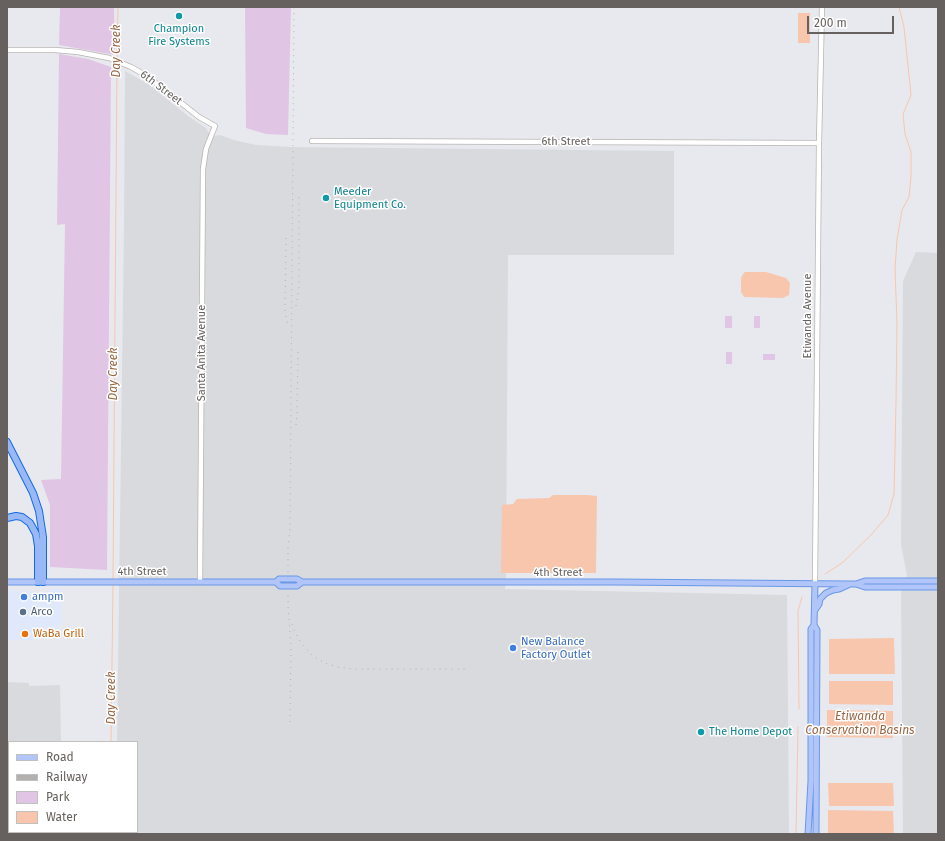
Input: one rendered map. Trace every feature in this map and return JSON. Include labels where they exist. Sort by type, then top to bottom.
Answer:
[{"type":"highway","points":[[7,442],[32,493],[39,511],[43,537],[41,582]]},
{"type":"highway","points":[[7,518],[16,516],[22,518],[30,523],[36,534],[41,582]]},
{"type":"main road","points":[[856,584],[865,581],[938,581]]},
{"type":"main road","name":"4th Street","points":[[7,582],[276,582],[280,586],[297,586],[302,582],[856,584]]},
{"type":"main road","name":"Etiwanda Avenue","points":[[815,584],[814,625],[817,630],[816,834]]},
{"type":"main road","points":[[814,610],[819,604],[820,599],[828,591],[839,589],[849,584]]},
{"type":"main road","points":[[856,584],[865,587],[938,587]]},
{"type":"main road","name":"Etiwanda Avenue","points":[[808,834],[811,774],[811,629],[814,625]]},
{"type":"street","name":"Etiwanda Avenue","points":[[815,584],[819,143],[822,7]]},
{"type":"street","name":"6th Street","points":[[7,50],[55,50],[78,52],[109,58],[125,64],[147,76],[199,117],[215,126]]},
{"type":"street","name":"Santa Anita Avenue","points":[[200,582],[203,169],[206,149],[215,126]]},
{"type":"street","name":"6th Street","points":[[312,141],[819,143]]},
{"type":"shaded area","points":[[125,71],[148,84],[215,136],[220,135],[256,145],[291,147],[674,151],[674,255],[508,255],[505,589],[787,595],[789,834],[115,834],[138,833],[138,741],[117,741]]},
{"type":"shaded area","points":[[916,252],[938,253],[938,834],[903,834],[901,593],[907,576],[901,544],[903,281]]},
{"type":"shaded area","points":[[7,589],[14,591],[29,591],[33,593],[48,593],[51,589],[62,589],[61,625],[57,628],[39,628],[35,640],[7,640]]},
{"type":"shaded area","points":[[7,682],[29,683],[29,686],[60,685],[61,741],[8,741],[8,833],[56,833],[7,834]]},
{"type":"green space","points":[[60,7],[114,7],[115,55],[59,45]]},
{"type":"green space","points":[[245,7],[291,7],[288,135],[266,134],[246,128]]},
{"type":"green space","points":[[59,54],[88,59],[111,67],[107,570],[50,567],[50,505],[41,480],[61,479],[65,224],[57,225]]},
{"type":"green space","points":[[725,316],[732,316],[732,328],[725,328]]},
{"type":"green space","points":[[754,316],[760,316],[760,328],[754,328]]},
{"type":"green space","points":[[726,352],[732,352],[732,364],[726,364]]},
{"type":"green space","points":[[763,354],[775,354],[775,360],[763,360]]},
{"type":"water","points":[[798,13],[810,13],[810,43],[798,43]]},
{"type":"water","points":[[745,272],[766,272],[786,278],[790,283],[789,295],[783,298],[744,297],[741,292],[741,278]]},
{"type":"water","points":[[553,495],[597,496],[596,573],[501,573],[502,505],[513,504],[517,499],[549,498]]},
{"type":"water","points":[[894,638],[895,674],[829,674],[829,639]]},
{"type":"water","name":"Etiwanda Conservation Basins","points":[[829,681],[893,681],[893,705],[829,704]]},
{"type":"water","name":"Etiwanda Conservation Basins","points":[[827,710],[893,711],[893,738],[827,737]]},
{"type":"water","points":[[828,783],[893,783],[894,806],[829,806]]},
{"type":"water","points":[[828,810],[893,811],[894,834],[828,834]]},
{"type":"waterway","name":"Day Creek","points":[[117,58],[118,7]]},
{"type":"waterway","points":[[825,574],[842,563],[871,535],[888,515],[894,494],[897,323],[895,269],[897,240],[902,210],[909,197],[911,176],[911,152],[905,134],[903,114],[911,95],[904,27],[899,7]]},
{"type":"waterway","name":"Day Creek","points":[[113,580],[117,64]]},
{"type":"waterway","name":"Day Creek","points":[[111,741],[113,584]]},
{"type":"waterway","points":[[799,709],[798,611],[802,597]]},
{"type":"waterway","points":[[796,834],[798,727]]},
{"type":"railway","points":[[290,722],[291,646],[288,605],[288,547],[290,531],[294,7]]},
{"type":"railway","points":[[296,306],[299,287],[299,196]]},
{"type":"railway","points":[[286,238],[285,310],[288,327]]},
{"type":"railway","points":[[296,425],[298,350]]},
{"type":"railway","points":[[292,624],[301,643],[312,655],[323,662],[337,667],[353,669],[468,669]]},
{"type":"place","name":"Champion Fire Systems","points":[[179,16]]},
{"type":"place","name":"Meeder Equipment Co.","points":[[326,198]]},
{"type":"place","name":"ampm","points":[[24,597]]},
{"type":"place","name":"Arco","points":[[23,612]]},
{"type":"place","name":"WaBa Grill","points":[[25,634]]},
{"type":"place","name":"New Balance Factory Outlet","points":[[513,648]]},
{"type":"place","name":"The Home Depot","points":[[701,732]]}]
